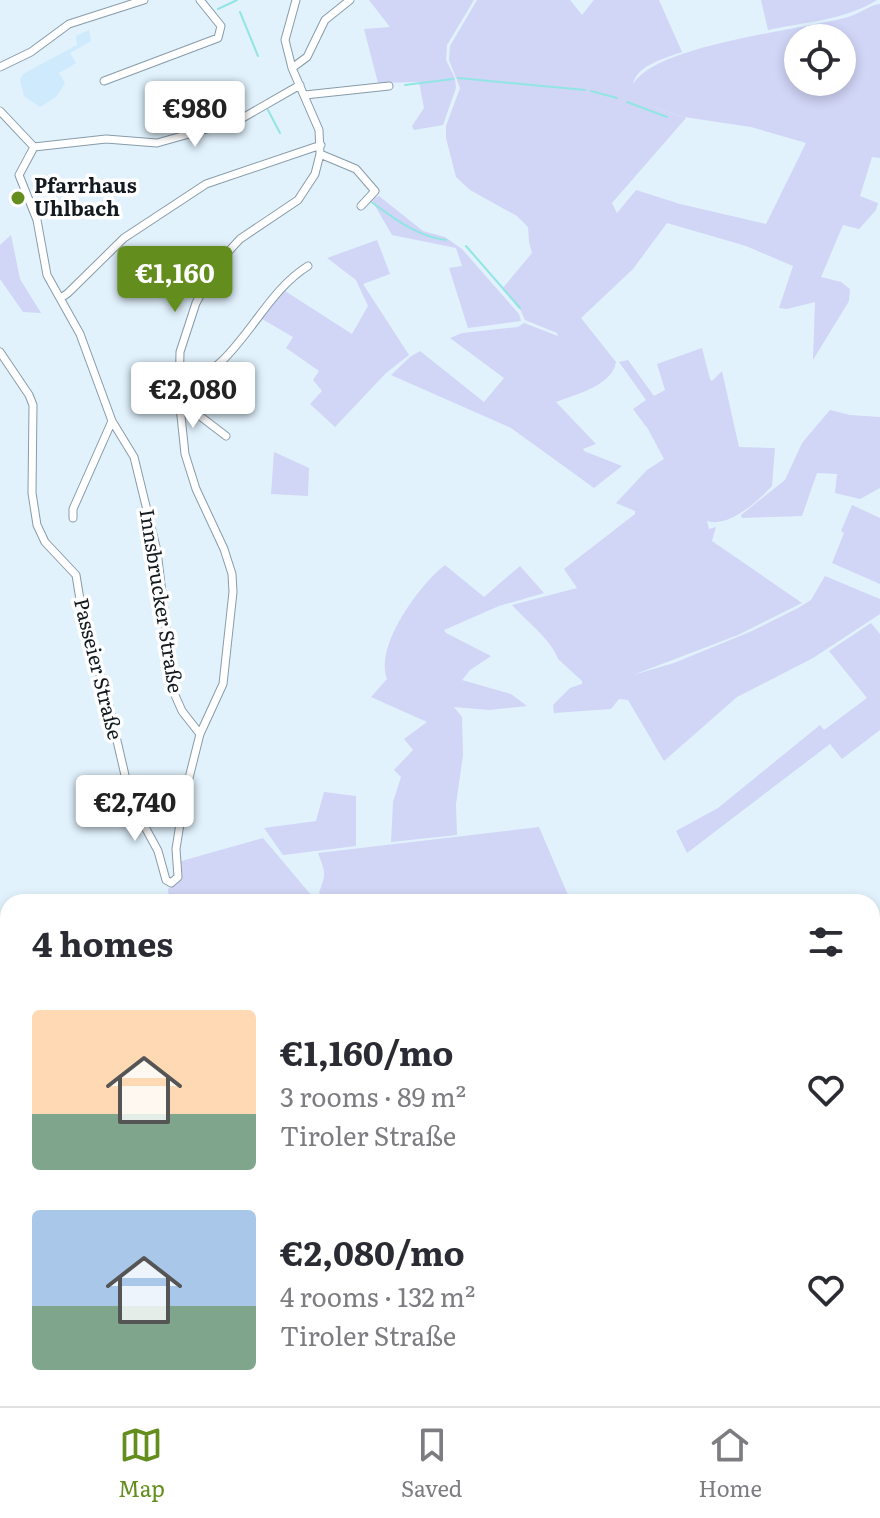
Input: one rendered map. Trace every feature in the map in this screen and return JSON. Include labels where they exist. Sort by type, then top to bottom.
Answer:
[{"type":"street","points":[[0,67],[31,52],[69,24],[144,0]]},
{"type":"street","points":[[104,81],[218,38],[221,26],[200,0]]},
{"type":"street","points":[[61,298],[124,238],[206,184],[321,145],[317,122],[292,68],[285,40],[296,0]]},
{"type":"street","points":[[292,68],[307,57],[325,20],[350,0]]},
{"type":"street","points":[[0,111],[34,147],[106,139],[157,143],[239,120],[300,85]]},
{"type":"street","points":[[305,95],[389,86]]},
{"type":"street","name":"Passeier Straße","points":[[0,352],[33,405],[32,493],[37,525],[45,542],[76,575],[82,612],[108,702],[131,801],[158,851],[166,880],[170,883],[178,877],[175,852],[179,825],[200,734],[223,684],[232,574],[188,465],[179,400],[180,352],[196,303],[211,273],[240,239],[298,200],[315,174],[321,145]]},
{"type":"street","name":"Innsbrucker Straße","points":[[34,147],[19,175],[37,220],[47,275],[80,334],[112,421],[134,457],[157,551],[174,693],[182,711],[200,734]]},
{"type":"street","points":[[320,154],[356,169],[375,191],[361,206]]},
{"type":"street","points":[[179,388],[190,384],[232,352],[281,288],[293,275],[308,266]]},
{"type":"street","points":[[179,400],[226,436]]},
{"type":"street","points":[[73,518],[73,509],[112,421]]},
{"type":"shaded area","points":[[369,0],[474,0],[447,45],[446,60],[455,78],[456,88],[443,125],[414,130],[412,126],[424,108],[419,82],[378,83],[364,29],[390,27]]},
{"type":"shaded area","points":[[477,0],[570,0],[582,15],[594,0],[659,0],[682,52],[646,67],[633,84],[647,70],[670,58],[732,40],[784,30],[784,96],[856,96],[856,24],[816,24],[848,17],[880,4],[880,158],[872,157],[860,196],[878,203],[876,210],[859,229],[843,225],[821,277],[841,282],[850,289],[849,301],[813,360],[815,302],[779,308],[793,266],[746,246],[667,223],[633,269],[581,318],[616,362],[613,370],[601,383],[556,402],[596,444],[584,451],[622,466],[594,488],[511,428],[391,375],[420,351],[484,402],[504,378],[450,338],[462,333],[518,327],[524,323],[558,336],[525,320],[502,289],[532,253],[528,227],[517,216],[470,190],[456,177],[446,126],[460,88],[449,60],[450,46]],"holes":[[[627,98],[684,117],[751,127],[806,143],[766,224],[680,204],[636,190],[617,213],[612,203],[686,118]]]},
{"type":"shaded area","points":[[761,0],[877,0],[838,16],[784,24],[784,27],[768,30]]},
{"type":"shaded area","points":[[89,30],[91,41],[70,53],[76,63],[59,73],[65,83],[56,97],[40,107],[24,96],[20,80],[23,74],[77,45],[76,36]]},
{"type":"shaded area","points":[[379,196],[423,231],[445,237],[462,249],[519,314],[521,321],[468,328],[449,268],[462,266],[456,248],[392,235],[371,199]]},
{"type":"shaded area","points":[[11,235],[20,279],[41,313],[23,312],[0,279],[0,245]]},
{"type":"shaded area","points":[[377,240],[390,274],[363,284],[409,355],[386,373],[335,427],[310,404],[322,391],[313,380],[319,371],[286,348],[293,337],[262,319],[285,291],[352,334],[368,306],[356,280],[327,258]]},
{"type":"shaded area","points":[[702,348],[710,379],[712,381],[722,371],[739,447],[775,448],[772,486],[734,517],[724,521],[707,521],[709,529],[716,527],[712,541],[802,603],[738,635],[633,675],[674,663],[752,631],[798,608],[811,600],[825,576],[880,599],[880,614],[813,658],[737,697],[664,761],[628,700],[619,699],[611,709],[554,713],[553,705],[582,681],[558,659],[544,637],[512,605],[577,588],[564,569],[635,514],[635,511],[616,503],[647,470],[664,459],[633,409],[646,400],[619,362],[628,360],[654,396],[665,390],[657,364]]},
{"type":"shaded area","points":[[830,410],[880,417],[880,488],[860,499],[835,493],[837,474],[817,473],[802,516],[742,518],[741,515],[785,480],[802,443]]},
{"type":"shaded area","points":[[274,452],[309,468],[308,496],[271,494]]},
{"type":"shaded area","points":[[852,505],[880,518],[880,584],[832,563]]},
{"type":"shaded area","points":[[445,565],[484,597],[520,566],[544,593],[499,606],[444,630],[491,656],[470,670],[462,680],[511,694],[527,706],[489,710],[454,707],[462,717],[463,755],[456,804],[457,835],[391,842],[393,802],[401,777],[394,770],[413,750],[404,739],[427,722],[371,697],[387,679],[385,665],[393,633],[412,601]]},
{"type":"shaded area","points":[[871,623],[880,634],[880,730],[842,759],[830,744],[687,853],[676,831],[718,808],[820,725],[824,730],[867,698],[829,651]]},
{"type":"shaded area","points":[[324,792],[356,796],[356,846],[283,855],[264,828],[316,821]]},
{"type":"shaded area","points":[[539,827],[568,894],[320,894],[324,873],[318,853]]},
{"type":"shaded area","points":[[263,838],[310,894],[168,894],[168,889],[177,882],[178,862]]},
{"type":"waterway","points":[[218,9],[237,0]]},
{"type":"waterway","points":[[240,12],[258,56]]},
{"type":"waterway","points":[[458,78],[585,90]]},
{"type":"waterway","points":[[405,85],[453,79]]},
{"type":"waterway","points":[[591,91],[617,98]]},
{"type":"waterway","points":[[627,102],[667,117]]},
{"type":"waterway","points":[[268,110],[280,133]]},
{"type":"waterway","points":[[370,201],[416,231],[446,240]]},
{"type":"waterway","points":[[466,246],[520,308]]},
{"type":"place","name":"Pfarrhaus Uhlbach","points":[[18,198]]}]
